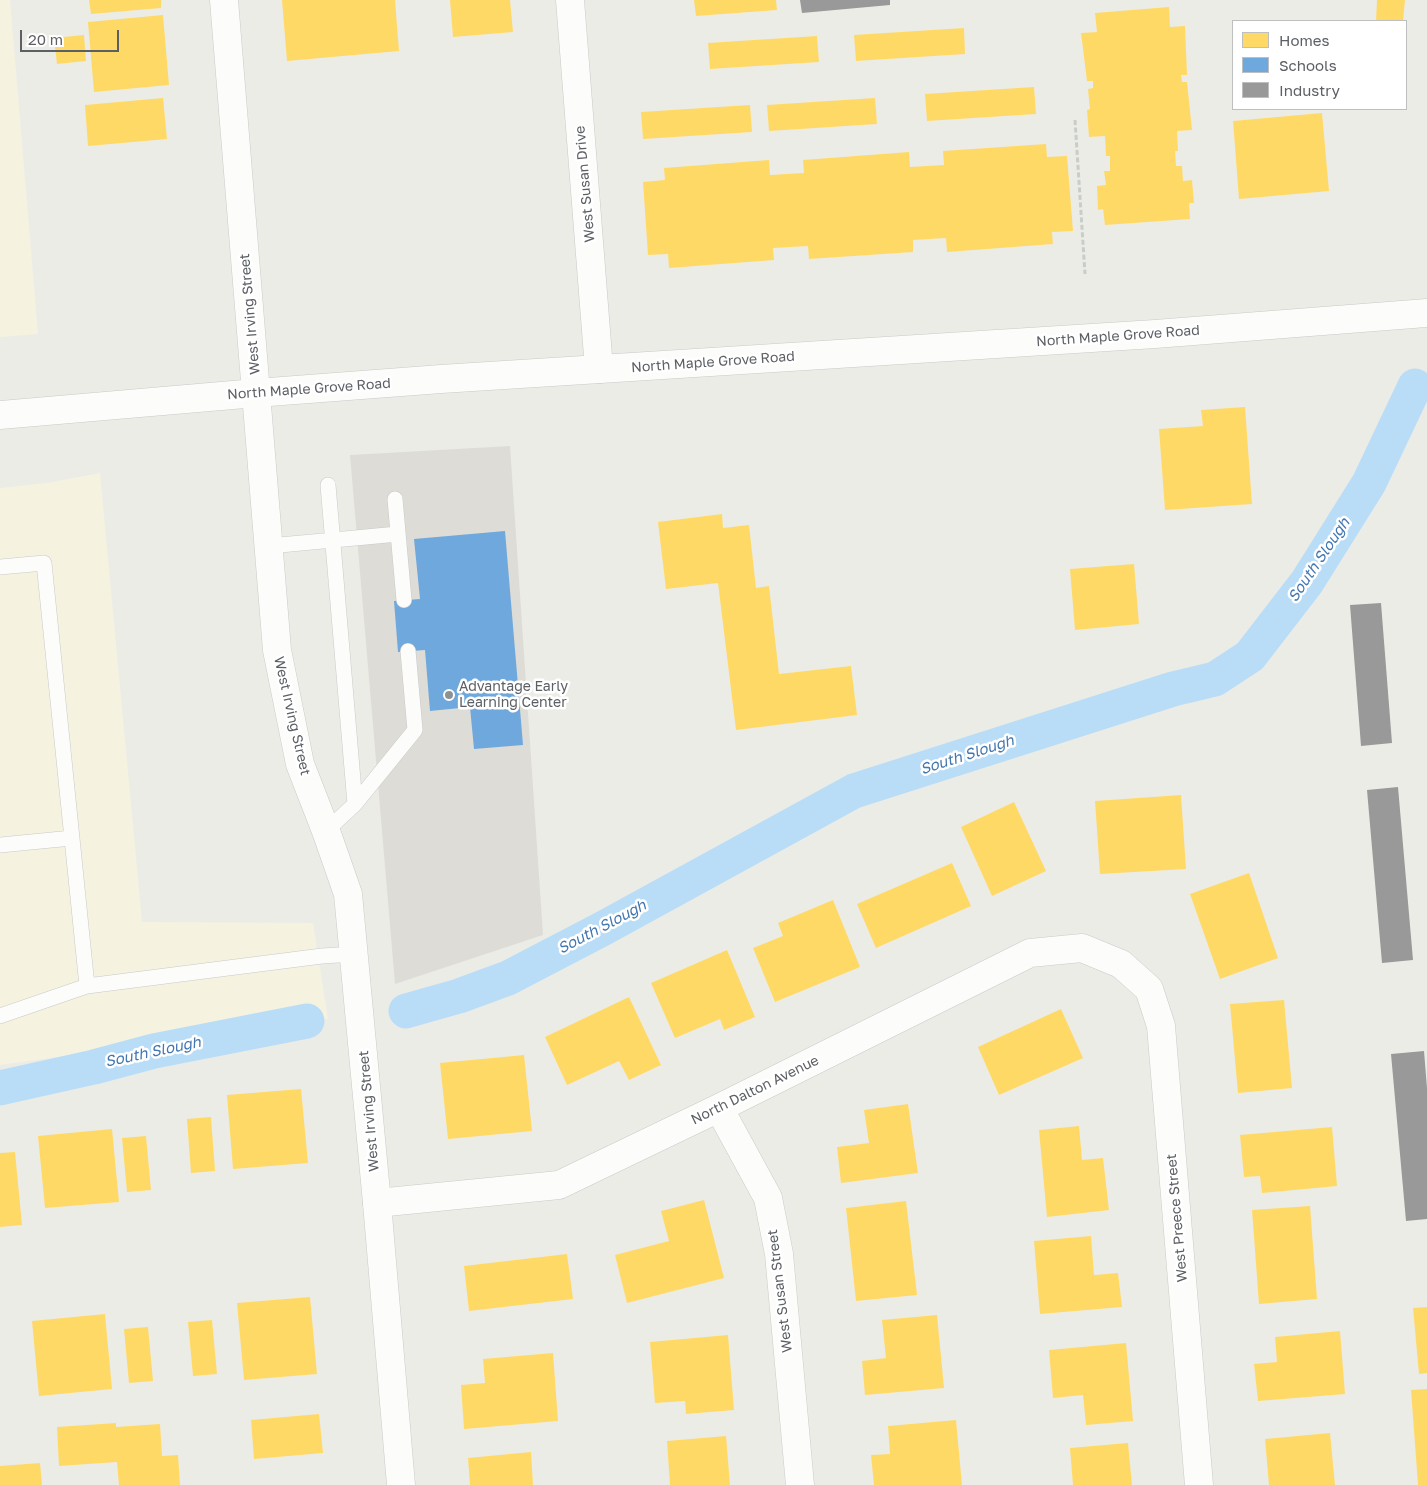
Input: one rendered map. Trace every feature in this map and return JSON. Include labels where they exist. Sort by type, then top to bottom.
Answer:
[{"type":"street","name":"West Irving Street","points":[[224,0],[277,650],[300,764],[348,894],[401,1485]]},
{"type":"street","name":"West Susan Drive","points":[[570,0],[599,369]]},
{"type":"street","name":"North Maple Grove Road","points":[[0,415],[256,393],[599,369],[1164,334],[1427,313]]},
{"type":"street","name":"North Dalton Avenue","points":[[377,1203],[559,1185],[719,1108],[1030,953],[1082,948],[1121,964]]},
{"type":"street","name":"West Preece Street","points":[[1121,964],[1148,990],[1160,1026],[1200,1485]]},
{"type":"street","name":"West Susan Street","points":[[719,1108],[768,1198],[779,1254],[800,1485]]},
{"type":"lane","points":[[328,485],[355,804]]},
{"type":"lane","points":[[395,499],[404,600]]},
{"type":"lane","points":[[269,546],[398,534]]},
{"type":"lane","points":[[0,567],[44,563],[87,986]]},
{"type":"lane","points":[[326,831],[355,804],[415,730],[408,652]]},
{"type":"lane","points":[[0,845],[72,838]]},
{"type":"lane","points":[[0,1016],[87,986],[322,956],[354,954]]},
{"type":"path","points":[[1075,120],[1085,274]]},
{"type":"shaded area","points":[[0,0],[10,0],[38,334],[0,337]]},
{"type":"shaded area","name":"Advantage Early Learning Center","points":[[510,446],[543,935],[395,984],[350,455]]},
{"type":"shaded area","points":[[100,473],[142,922],[313,923],[328,1019],[0,1065],[0,488],[47,483]]},
{"type":"building: Homes","points":[[89,0],[161,0],[161,8],[91,14]]},
{"type":"building: Homes","points":[[282,0],[395,0],[399,51],[287,61]]},
{"type":"building: Homes","points":[[450,0],[510,0],[513,32],[453,37]]},
{"type":"building: Homes","points":[[694,0],[776,0],[777,10],[696,16]]},
{"type":"building: Homes","points":[[1377,0],[1405,0],[1403,20],[1376,20]]},
{"type":"building: Homes","points":[[1169,7],[1170,27],[1185,26],[1187,75],[1181,75],[1182,82],[1187,82],[1192,130],[1177,131],[1178,151],[1175,151],[1176,166],[1182,166],[1183,181],[1192,180],[1194,203],[1189,203],[1190,219],[1105,225],[1103,209],[1098,210],[1097,186],[1106,185],[1104,171],[1110,171],[1110,156],[1106,156],[1105,136],[1089,137],[1087,110],[1090,109],[1088,89],[1093,88],[1093,81],[1087,81],[1081,33],[1097,32],[1095,13]]},
{"type":"building: Homes","points":[[163,15],[169,85],[94,92],[88,22]]},
{"type":"building: Homes","points":[[964,28],[965,54],[856,61],[854,35]]},
{"type":"building: Homes","points":[[84,35],[86,61],[57,64],[54,38]]},
{"type":"building: Homes","points":[[817,36],[819,62],[710,69],[708,43]]},
{"type":"building: Homes","points":[[1034,87],[1036,114],[927,121],[925,94]]},
{"type":"building: Homes","points":[[163,98],[167,139],[88,146],[85,105]]},
{"type":"building: Homes","points":[[875,98],[877,124],[769,131],[767,105]]},
{"type":"building: Homes","points":[[750,105],[752,132],[643,139],[641,112]]},
{"type":"building: Homes","points":[[1322,113],[1329,191],[1239,199],[1233,121]]},
{"type":"building: Homes","points":[[1046,144],[1047,157],[1067,156],[1073,231],[1052,232],[1053,244],[947,252],[946,238],[913,240],[913,252],[809,259],[808,246],[773,248],[774,260],[669,268],[668,254],[648,255],[643,182],[665,180],[664,168],[769,160],[770,175],[804,173],[803,160],[909,152],[910,167],[944,165],[943,151]]},
{"type":"building: Homes","points":[[1245,407],[1252,504],[1165,510],[1159,429],[1203,426],[1201,410]]},
{"type":"building: Homes","points":[[722,514],[723,528],[749,525],[756,588],[769,586],[779,674],[851,666],[857,715],[736,730],[718,583],[666,589],[658,522]]},
{"type":"building: Homes","points":[[1134,564],[1139,624],[1075,630],[1070,569]]},
{"type":"building: Homes","points":[[1181,795],[1186,869],[1100,874],[1095,801]]},
{"type":"building: Homes","points":[[1014,802],[1046,871],[992,896],[961,827]]},
{"type":"building: Homes","points":[[952,863],[971,906],[876,948],[857,904]]},
{"type":"building: Homes","points":[[1249,873],[1278,958],[1220,979],[1190,894]]},
{"type":"building: Homes","points":[[833,900],[860,967],[775,1002],[753,948],[783,936],[778,923]]},
{"type":"building: Homes","points":[[727,950],[755,1017],[724,1030],[720,1019],[675,1038],[651,983]]},
{"type":"building: Homes","points":[[629,997],[661,1065],[629,1080],[619,1061],[567,1085],[545,1037]]},
{"type":"building: Homes","points":[[1284,1000],[1292,1088],[1238,1093],[1230,1004]]},
{"type":"building: Homes","points":[[1061,1009],[1083,1058],[999,1095],[978,1047]]},
{"type":"building: Homes","points":[[524,1055],[532,1131],[448,1139],[440,1063]]},
{"type":"building: Homes","points":[[301,1089],[308,1163],[233,1169],[227,1095]]},
{"type":"building: Homes","points":[[908,1104],[918,1173],[841,1183],[837,1147],[869,1143],[864,1110]]},
{"type":"building: Homes","points":[[211,1117],[215,1171],[191,1173],[187,1119]]},
{"type":"building: Homes","points":[[1079,1126],[1082,1160],[1103,1158],[1109,1210],[1047,1217],[1039,1130]]},
{"type":"building: Homes","points":[[1332,1127],[1337,1186],[1262,1193],[1260,1176],[1244,1177],[1240,1135]]},
{"type":"building: Homes","points":[[112,1129],[119,1202],[45,1208],[38,1136]]},
{"type":"building: Homes","points":[[146,1136],[151,1190],[127,1192],[122,1138]]},
{"type":"building: Homes","points":[[15,1152],[22,1225],[0,1227],[0,1153]]},
{"type":"building: Homes","points":[[704,1200],[724,1278],[627,1303],[615,1255],[669,1241],[661,1211]]},
{"type":"building: Homes","points":[[906,1201],[917,1295],[856,1301],[846,1208]]},
{"type":"building: Homes","points":[[1310,1206],[1317,1299],[1259,1304],[1252,1210]]},
{"type":"building: Homes","points":[[1091,1236],[1094,1275],[1118,1273],[1122,1307],[1040,1314],[1034,1241]]},
{"type":"building: Homes","points":[[567,1254],[573,1299],[469,1311],[464,1266]]},
{"type":"building: Homes","points":[[310,1297],[317,1374],[244,1380],[237,1303]]},
{"type":"building: Homes","points":[[1427,1307],[1427,1373],[1419,1374],[1413,1308]]},
{"type":"building: Homes","points":[[105,1314],[112,1389],[39,1396],[32,1321]]},
{"type":"building: Homes","points":[[937,1315],[944,1388],[865,1395],[862,1361],[886,1358],[882,1320]]},
{"type":"building: Homes","points":[[212,1320],[217,1374],[193,1376],[188,1322]]},
{"type":"building: Homes","points":[[148,1327],[153,1381],[129,1383],[124,1329]]},
{"type":"building: Homes","points":[[1340,1331],[1345,1394],[1258,1401],[1254,1364],[1277,1362],[1275,1337]]},
{"type":"building: Homes","points":[[728,1335],[734,1410],[686,1414],[685,1401],[655,1403],[650,1342]]},
{"type":"building: Homes","points":[[1126,1343],[1133,1421],[1086,1425],[1083,1395],[1053,1398],[1049,1350]]},
{"type":"building: Homes","points":[[553,1353],[558,1421],[464,1429],[461,1385],[485,1383],[483,1359]]},
{"type":"building: Homes","points":[[1427,1389],[1427,1485],[1418,1485],[1411,1390]]},
{"type":"building: Homes","points":[[319,1414],[323,1453],[254,1459],[251,1420]]},
{"type":"building: Homes","points":[[956,1420],[962,1485],[874,1485],[871,1455],[890,1454],[888,1426]]},
{"type":"building: Homes","points":[[116,1423],[116,1427],[160,1424],[162,1456],[178,1455],[180,1485],[119,1485],[117,1462],[59,1466],[57,1427]]},
{"type":"building: Homes","points":[[1330,1433],[1335,1485],[1269,1485],[1265,1439]]},
{"type":"building: Homes","points":[[726,1436],[730,1485],[670,1485],[667,1441]]},
{"type":"building: Homes","points":[[1128,1443],[1132,1485],[1073,1485],[1070,1448]]},
{"type":"building: Homes","points":[[531,1452],[533,1485],[470,1485],[468,1458]]},
{"type":"building: Homes","points":[[40,1463],[42,1485],[0,1485],[0,1466]]},
{"type":"building: Schools","points":[[505,531],[523,745],[474,749],[470,707],[430,711],[425,650],[398,652],[394,601],[420,599],[414,539]]},
{"type":"building: Industry","points":[[800,0],[890,0],[890,5],[802,13]]},
{"type":"building: Industry","points":[[1381,603],[1392,743],[1361,746],[1350,605]]},
{"type":"building: Industry","points":[[1398,787],[1413,960],[1382,963],[1367,790]]},
{"type":"building: Industry","points":[[1424,1051],[1427,1088],[1427,1219],[1406,1221],[1391,1054]]},
{"type":"waterway","name":"South Slough","points":[[406,1011],[459,996],[508,978],[602,929],[854,791],[1173,689],[1215,679],[1250,656],[1307,582],[1369,483],[1415,386]]},
{"type":"waterway","name":"South Slough","points":[[0,1088],[94,1067],[154,1051],[307,1021]]},
{"type":"place","name":"Advantage Early Learning Center","points":[[449,695]]}]
